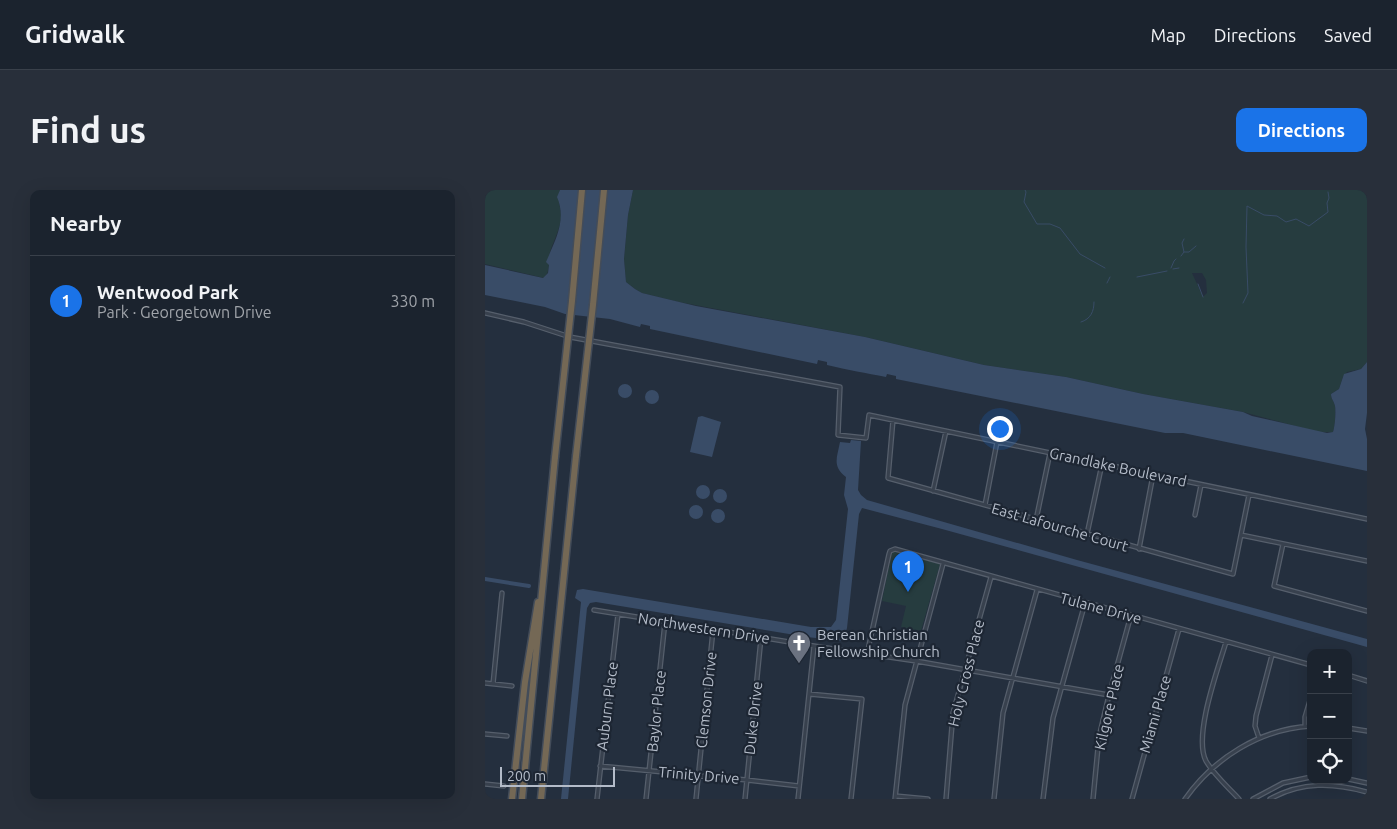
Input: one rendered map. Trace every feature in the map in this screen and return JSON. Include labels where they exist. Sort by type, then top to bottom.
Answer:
[{"type":"highway","points":[[522,799],[582,190]]},
{"type":"highway","points":[[541,799],[604,190]]},
{"type":"highway","points":[[603,201],[607,196],[608,190]]},
{"type":"highway","points":[[512,799],[525,682],[545,564]]},
{"type":"street","name":"Grandlake Boulevard","points":[[485,313],[524,322],[570,337],[840,387],[838,436],[866,438],[869,415],[1367,519]]},
{"type":"street","name":"East Lafourche Court","points":[[893,420],[888,478],[1233,574],[1241,535]]},
{"type":"street","points":[[933,491],[946,431]]},
{"type":"street","points":[[985,506],[997,442]]},
{"type":"street","points":[[1036,520],[1050,453]]},
{"type":"street","points":[[1087,534],[1102,464]]},
{"type":"street","points":[[1139,549],[1153,475]]},
{"type":"street","points":[[1195,515],[1201,485]]},
{"type":"street","points":[[1249,495],[1241,535],[1367,561]]},
{"type":"street","points":[[1283,544],[1274,586],[1367,611]]},
{"type":"street","name":"Tulane Drive","points":[[867,654],[889,554],[892,550],[897,550],[1307,664]]},
{"type":"street","points":[[928,799],[895,797],[905,705],[943,564]]},
{"type":"street","name":"Holy Cross Place","points":[[945,799],[953,713],[991,577]]},
{"type":"street","points":[[993,799],[1003,713],[1037,590]]},
{"type":"street","points":[[493,684],[503,593]]},
{"type":"street","points":[[1043,799],[1053,718],[1085,603]]},
{"type":"street","name":"Northwestern Drive","points":[[594,610],[761,638],[916,661],[1109,695]]},
{"type":"street","name":"Auburn Place","points":[[597,799],[599,766],[618,614]]},
{"type":"street","name":"Kilgore Place","points":[[1093,799],[1099,737],[1131,615]]},
{"type":"street","name":"Baylor Place","points":[[646,799],[665,622]]},
{"type":"street","name":"Miami Place","points":[[1132,799],[1179,629]]},
{"type":"street","name":"Clemson Drive","points":[[695,799],[713,630]]},
{"type":"street","name":"Duke Drive","points":[[745,799],[761,638]]},
{"type":"street","points":[[1226,642],[1204,720],[1203,749],[1205,760],[1211,769],[1239,799]]},
{"type":"street","points":[[798,799],[814,646]]},
{"type":"street","points":[[1259,738],[1255,726],[1256,716],[1272,655]]},
{"type":"street","points":[[1352,676],[1367,680]]},
{"type":"street","points":[[485,683],[512,686]]},
{"type":"street","points":[[809,694],[862,699],[851,799]]},
{"type":"street","points":[[1185,799],[1211,769],[1243,746],[1259,738],[1305,726],[1307,710]]},
{"type":"street","points":[[1352,729],[1367,731]]},
{"type":"street","points":[[485,734],[507,736]]},
{"type":"street","name":"Trinity Drive","points":[[599,766],[799,786]]},
{"type":"street","points":[[1253,799],[1283,783],[1307,777]]},
{"type":"street","points":[[1352,779],[1367,783]]},
{"type":"street","points":[[485,784],[504,786]]},
{"type":"street","points":[[1270,799],[1298,788],[1321,784],[1340,785],[1367,792]]},
{"type":"green space","points":[[485,190],[560,190],[560,222],[550,252],[548,272],[544,278],[485,264]]},
{"type":"green space","points":[[633,190],[1367,190],[1367,362],[1361,369],[1347,372],[1339,389],[1331,394],[1335,404],[1333,432],[1318,432],[1243,412],[1143,394],[1066,377],[984,365],[865,337],[679,302],[642,293],[626,282],[624,259],[628,215]],"holes":[[[1192,273],[1202,273],[1206,280],[1207,293],[1203,297]]]},
{"type":"green space","points":[[892,552],[940,564],[921,631],[901,627],[906,606],[882,601]]},
{"type":"water","points":[[560,190],[633,190],[628,215],[624,259],[626,282],[642,293],[696,306],[865,337],[984,365],[1066,377],[1143,394],[1243,412],[1252,416],[1327,433],[1333,432],[1335,423],[1335,406],[1331,394],[1339,389],[1344,374],[1361,369],[1367,362],[1367,413],[1365,429],[1367,439],[1367,471],[1183,433],[1165,433],[896,379],[896,376],[887,374],[886,377],[850,370],[827,365],[827,362],[818,360],[817,364],[650,329],[650,326],[641,324],[640,327],[610,319],[565,314],[545,307],[485,295],[485,265],[543,278],[548,273],[549,265],[546,262],[559,230],[561,214],[557,197]]},
{"type":"water","points":[[622,384],[628,384],[632,391],[628,398],[622,398],[618,394],[618,388]]},
{"type":"water","points":[[649,390],[655,390],[659,397],[655,404],[649,404],[645,400],[645,394]]},
{"type":"water","points":[[702,416],[721,422],[712,457],[690,452],[698,417]]},
{"type":"water","points":[[851,440],[861,441],[858,490],[867,500],[1077,560],[1367,639],[1367,647],[862,508],[859,514],[847,628],[843,641],[807,637],[596,602],[590,603],[587,608],[568,799],[561,799],[581,602],[575,598],[577,590],[583,589],[811,627],[831,627],[836,620],[848,509],[844,495],[846,477],[837,465],[837,457],[840,442],[850,443]]},
{"type":"water","points":[[700,485],[706,485],[710,492],[706,499],[700,499],[696,495],[696,489]]},
{"type":"water","points":[[717,489],[723,489],[727,496],[723,503],[717,503],[713,499],[713,493]]},
{"type":"water","points":[[693,505],[699,505],[703,512],[699,519],[693,519],[689,515],[689,509]]},
{"type":"water","points":[[715,509],[721,509],[725,516],[721,523],[715,523],[711,519],[711,513]]},
{"type":"waterway","points":[[1025,190],[1024,202],[1037,224],[1050,224],[1060,228],[1080,254],[1105,268]]},
{"type":"waterway","points":[[1243,303],[1248,293],[1247,206],[1264,215],[1277,216],[1286,222],[1296,219],[1309,226],[1328,212],[1328,192]]},
{"type":"waterway","points":[[1181,256],[1184,252],[1182,243],[1184,239]]},
{"type":"waterway","points":[[1184,252],[1189,252],[1196,246]]},
{"type":"waterway","points":[[1171,268],[1176,259]]},
{"type":"waterway","points":[[1173,269],[1179,268]]},
{"type":"waterway","points":[[1137,277],[1167,271]]},
{"type":"waterway","points":[[1107,283],[1110,277]]},
{"type":"waterway","points":[[1198,284],[1203,297]]},
{"type":"waterway","points":[[1081,322],[1091,314],[1094,302]]},
{"type":"waterway","points":[[485,579],[529,586]]},
{"type":"place","name":"Wentwood Park","points":[[908,592]]},
{"type":"place","name":"Berean Christian Fellowship Church","points":[[799,664]]}]
